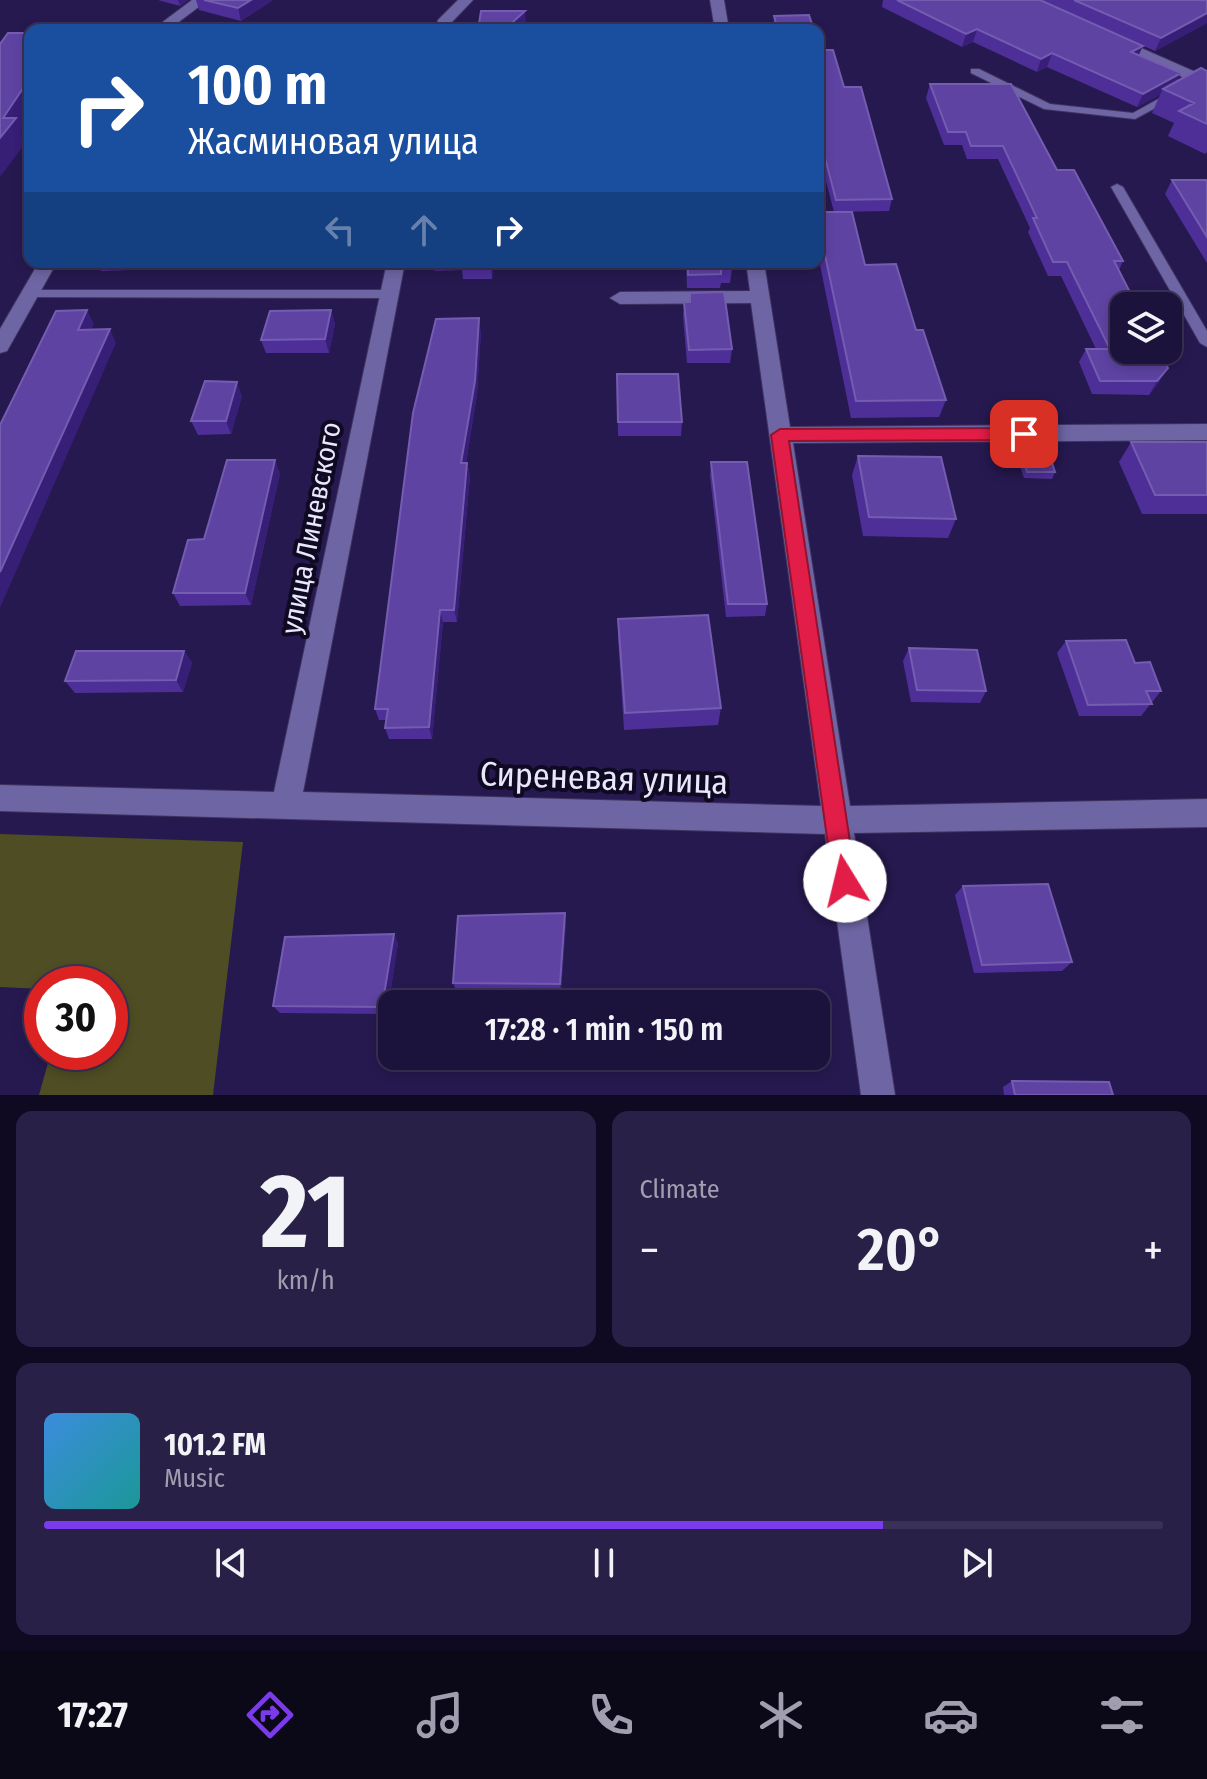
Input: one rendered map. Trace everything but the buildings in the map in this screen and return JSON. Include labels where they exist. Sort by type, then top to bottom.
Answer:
[{"type":"street","points":[[167,24],[201,0]]},
{"type":"street","points":[[443,24],[466,0]]},
{"type":"street","points":[[717,0],[721,24]]},
{"type":"street","points":[[1091,31],[1205,80]]},
{"type":"street","points":[[0,346],[45,268]]},
{"type":"street","name":"улица Линевского","points":[[286,805],[395,268]]},
{"type":"street","points":[[756,268],[878,1095]]},
{"type":"street","points":[[620,298],[760,297]]},
{"type":"street","points":[[780,435],[1207,432]]},
{"type":"street","name":"Сиреневая улица","points":[[0,798],[835,820],[1207,813]]},
{"type":"lane","points":[[975,71],[1048,107],[1135,116],[1205,80]]},
{"type":"lane","points":[[1117,187],[1207,343]]},
{"type":"lane","points":[[30,294],[389,294]]},
{"type":"shaded area","points":[[0,834],[243,842],[213,1095],[39,1095],[46,1070],[128,1070],[128,966],[24,966],[24,988],[0,987]]},
{"type":"route","points":[[845,881],[780,435],[1024,434]]}]
